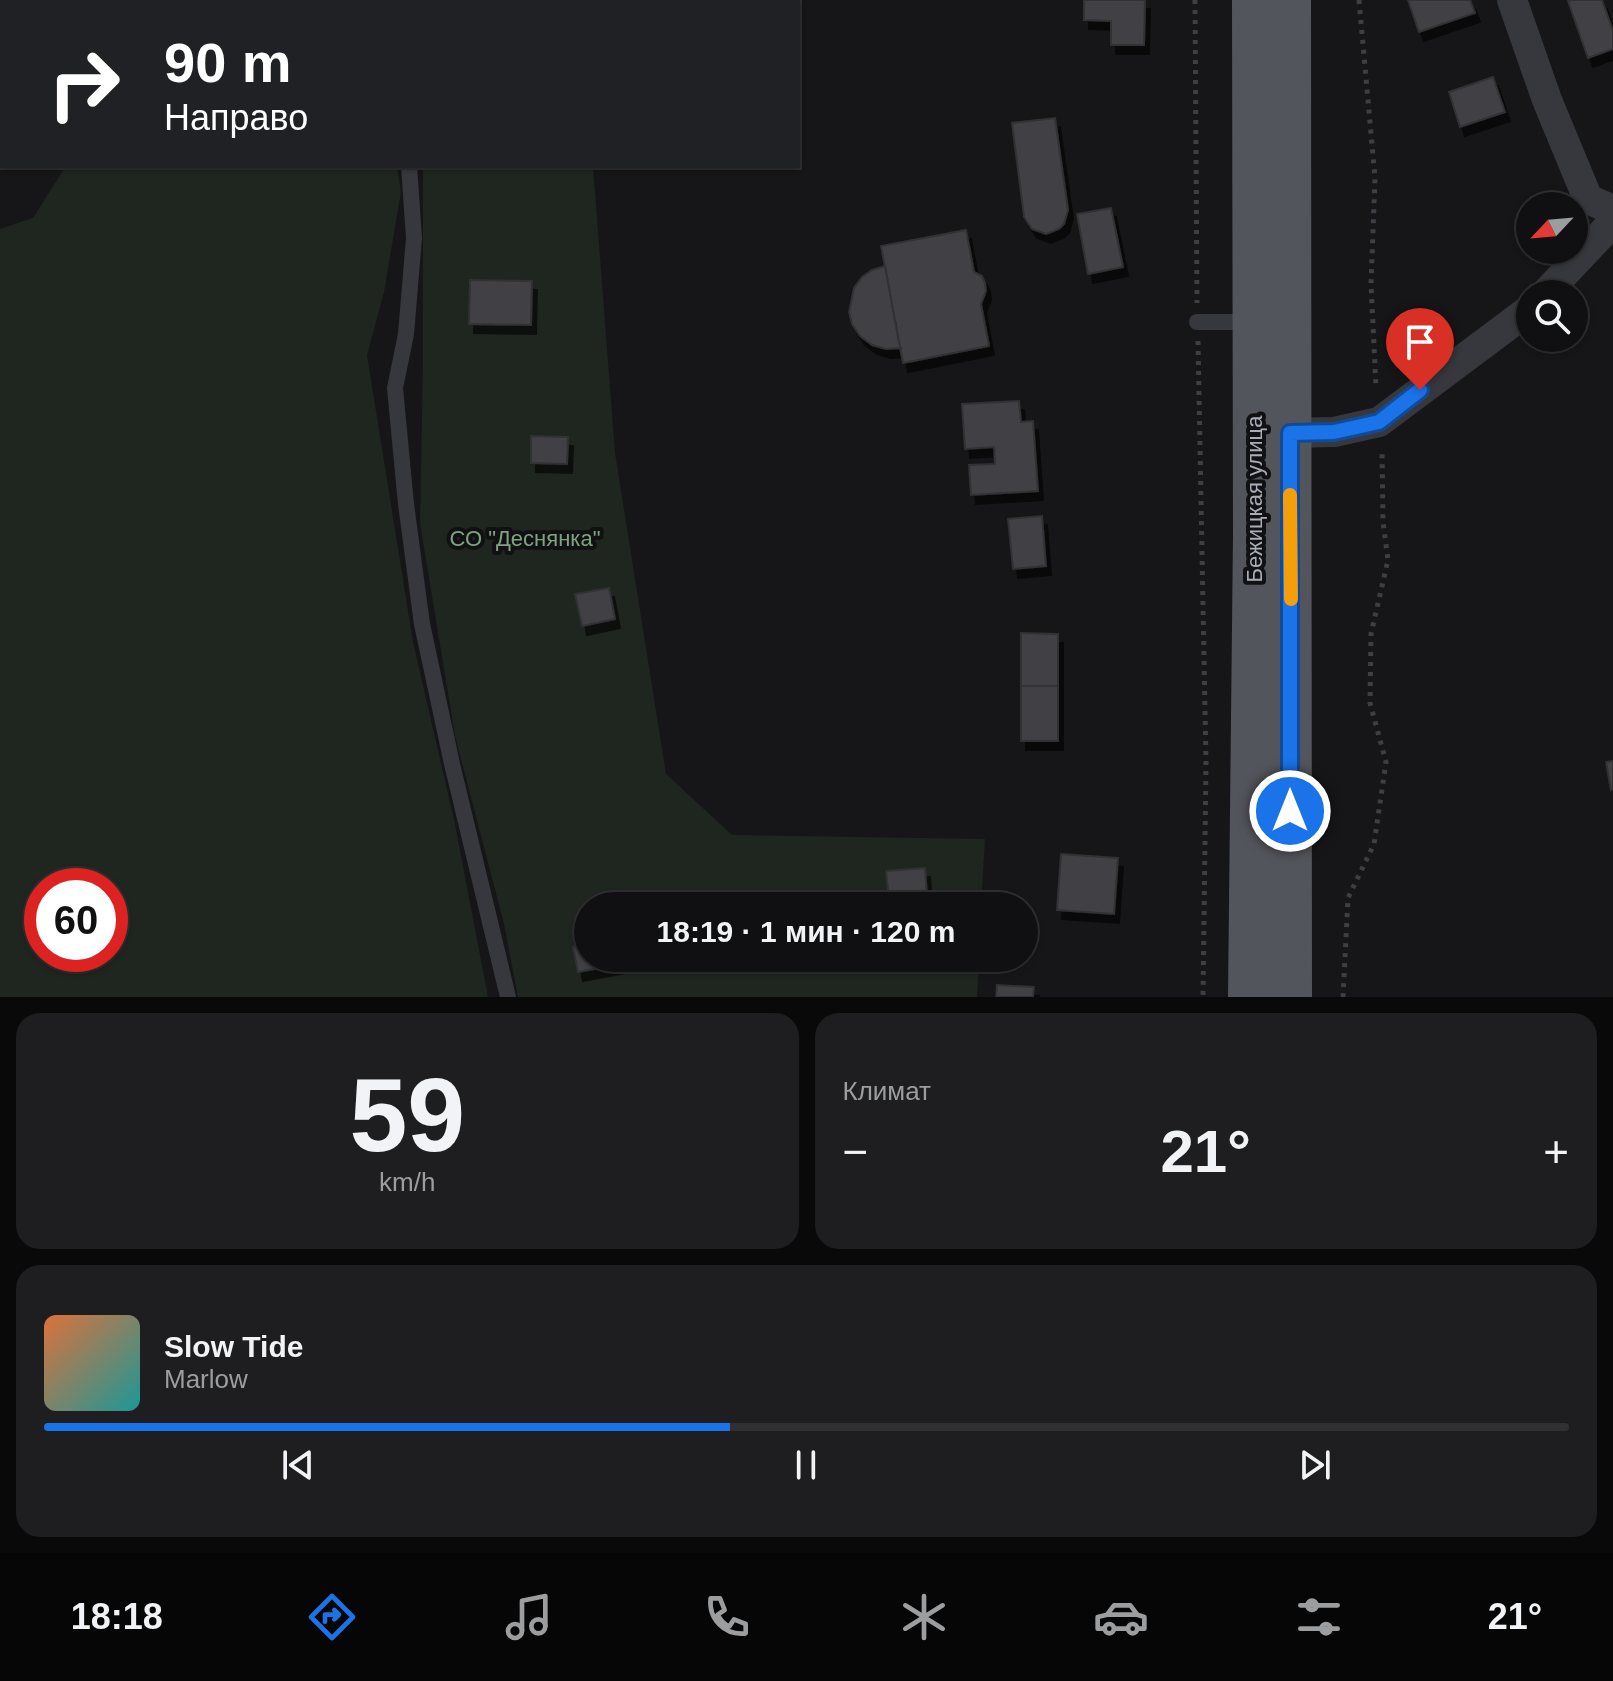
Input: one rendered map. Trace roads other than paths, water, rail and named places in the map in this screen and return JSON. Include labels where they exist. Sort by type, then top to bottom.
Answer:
[{"type":"main road","name":"Бежицкая улица","points":[[1250,997],[1255,534],[1254,0]]},
{"type":"main road","name":"Бежицкая улица","points":[[1289,0],[1290,997]]},
{"type":"street","points":[[1512,0],[1547,100],[1588,199],[1613,210]]},
{"type":"street","points":[[1558,280],[1613,222]]},
{"type":"street","points":[[1290,433],[1334,432],[1379,422],[1516,319]]},
{"type":"lane","points":[[409,168],[414,238],[406,334],[395,388],[406,504],[422,624],[508,997]]},
{"type":"lane","points":[[1197,322],[1254,322]]},
{"type":"park label","name":"СО \"Деснянка\"","points":[[525,538]]}]
